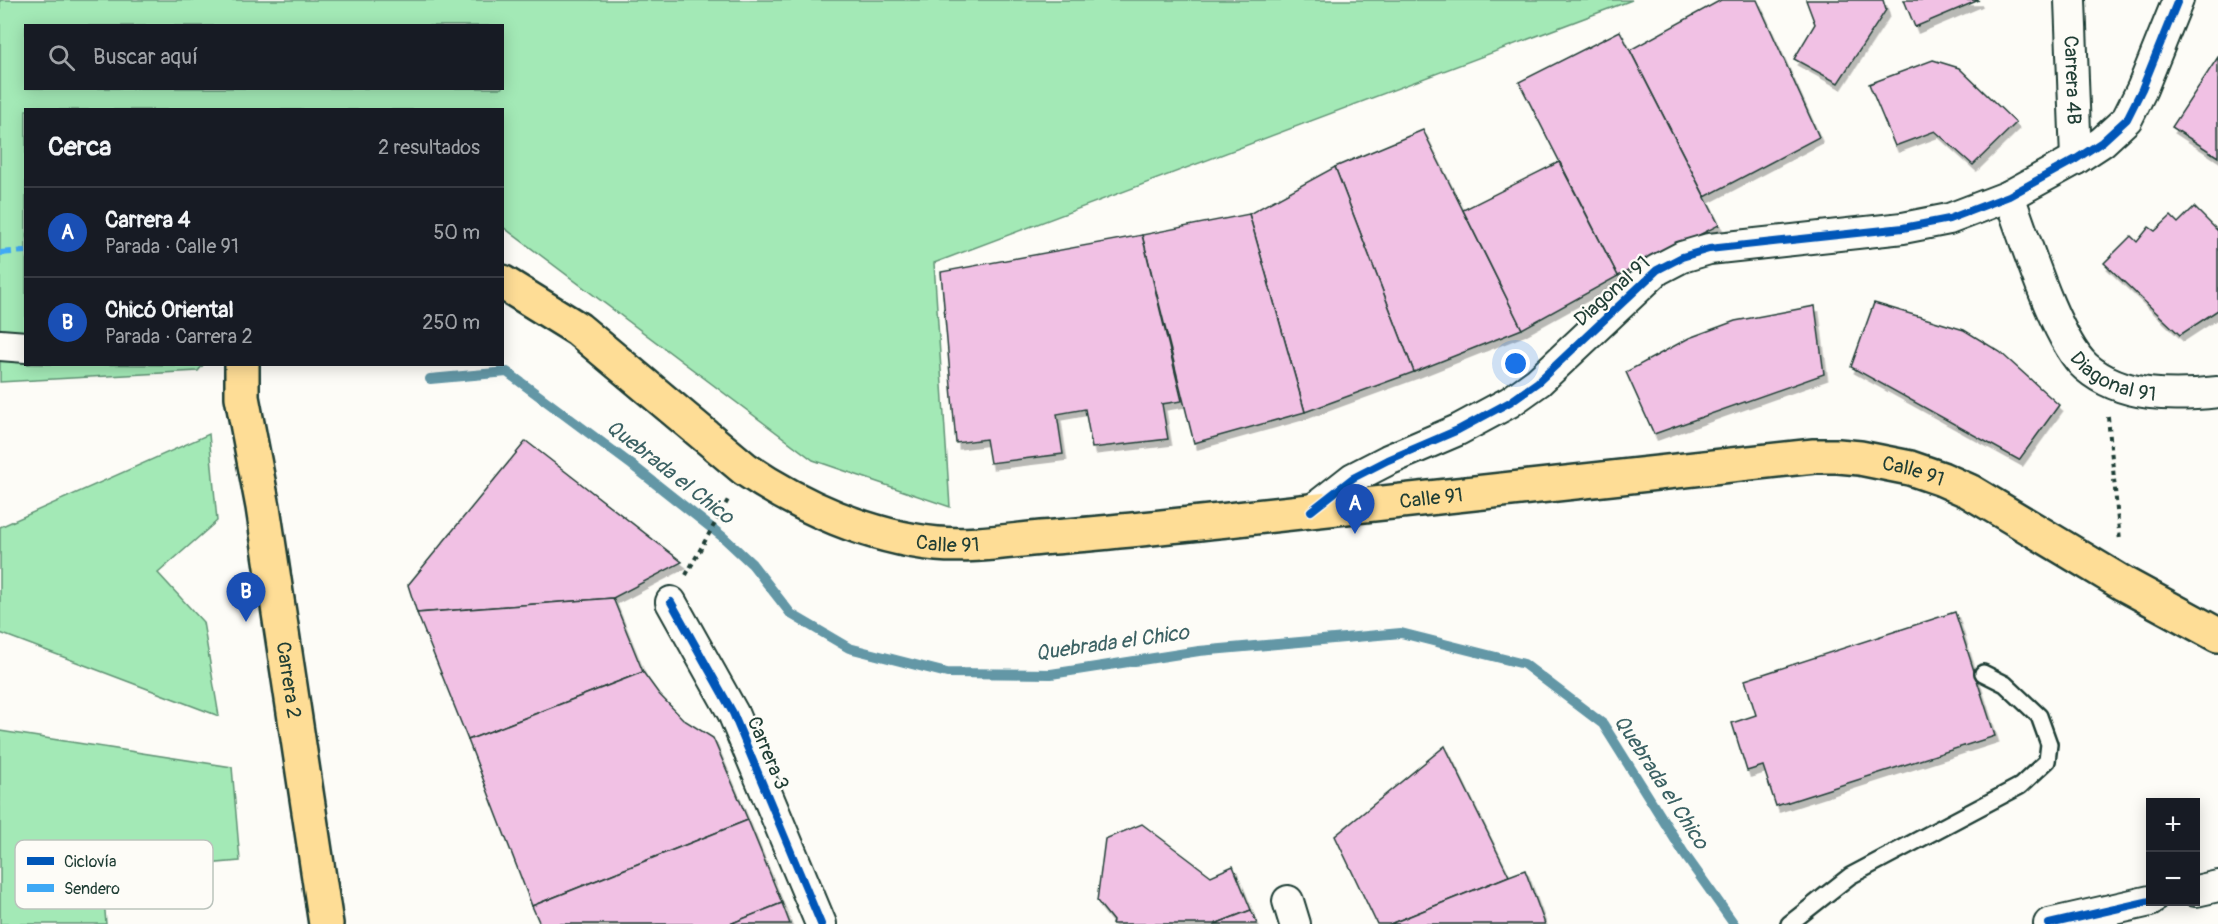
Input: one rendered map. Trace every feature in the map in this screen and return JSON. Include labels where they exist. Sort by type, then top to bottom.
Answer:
[{"type":"main road","name":"Calle 91","points":[[504,283],[578,329],[745,469],[793,499],[863,527],[938,544],[975,544],[1127,531],[1814,456],[1838,456],[1910,468],[1960,487],[2124,584],[2218,634]]},
{"type":"main road","name":"Carrera 2","points":[[242,366],[242,397],[263,507],[326,924]]},
{"type":"street","name":"Carrera 4B","points":[[2070,0],[2076,159]]},
{"type":"street","name":"Diagonal 91","points":[[1311,511],[1353,478],[1388,460],[1458,430],[1510,402],[1538,382],[1657,270],[1682,257],[1709,249],[1903,228],[1949,219],[2009,196],[2076,159],[2102,142],[2127,119],[2142,89],[2178,0]]},
{"type":"street","name":"Diagonal 91","points":[[2009,196],[2052,309],[2068,343],[2085,366],[2104,379],[2127,388],[2158,394],[2191,395],[2218,392]]},
{"type":"street","points":[[0,345],[24,347]]},
{"type":"street","name":"Carrera 3","points":[[671,602],[733,713],[821,924]]},
{"type":"street","points":[[2200,890],[2218,886]]},
{"type":"street","points":[[2049,924],[2146,902]]},
{"type":"lane","points":[[1789,924],[1850,876],[2020,786],[2047,761],[2049,744],[2039,716],[2005,684],[1983,673]]},
{"type":"path","points":[[2104,379],[2124,584]]},
{"type":"path","points":[[704,543],[723,508]]},
{"type":"green space","points":[[0,0],[1632,0],[934,263],[950,507],[813,460],[504,228],[504,108],[24,108],[24,366],[202,366],[198,371],[0,382]]},
{"type":"green space","points":[[209,434],[217,521],[158,573],[203,622],[219,716],[0,633],[0,527]]},
{"type":"green space","points":[[0,731],[232,767],[240,861],[213,863],[213,840],[15,840],[15,909],[105,909],[106,924],[0,924]]},
{"type":"building","points":[[1721,0],[1757,0],[1819,137],[1705,197],[1630,50]]},
{"type":"building","points":[[1806,0],[1883,0],[1886,10],[1838,83],[1794,59],[1815,24]]},
{"type":"building","points":[[1904,0],[1979,0],[1915,27]]},
{"type":"building","points":[[1620,31],[1719,225],[1618,276],[1519,82]]},
{"type":"building","points":[[2218,57],[2218,157],[2172,127]]},
{"type":"building","points":[[1933,60],[1959,68],[2016,123],[1973,165],[1935,131],[1895,146],[1869,84]]},
{"type":"building","points":[[1423,130],[1522,329],[1414,372],[1335,167]]},
{"type":"building","points":[[1559,162],[1618,276],[1522,329],[1463,210]]},
{"type":"building","points":[[1335,167],[1414,372],[1305,412],[1249,214]]},
{"type":"building","points":[[2194,207],[2218,231],[2218,310],[2180,335],[2104,263],[2131,236],[2137,242],[2149,227],[2155,231],[2171,216],[2178,223]]},
{"type":"building","points":[[1249,214],[1305,412],[1194,443],[1142,235]]},
{"type":"building","points":[[1142,235],[1182,401],[1162,404],[1168,439],[1092,448],[1085,409],[1057,414],[1063,454],[990,463],[986,439],[956,443],[941,272]]},
{"type":"building","points":[[1874,303],[1964,330],[2000,352],[2059,405],[2019,460],[1851,367]]},
{"type":"building","points":[[1815,306],[1824,374],[1654,434],[1626,372],[1689,338],[1735,321]]},
{"type":"building","points":[[526,441],[682,562],[613,598],[417,613],[408,585]]},
{"type":"building","points":[[613,598],[643,672],[468,740],[417,613]]},
{"type":"building","points":[[1955,612],[1995,736],[1776,806],[1763,766],[1747,771],[1732,723],[1756,715],[1745,680]]},
{"type":"building","points":[[643,672],[659,694],[684,720],[713,738],[748,820],[532,906],[468,740]]},
{"type":"building","points":[[1445,746],[1509,876],[1390,924],[1377,924],[1335,836]]},
{"type":"building","points":[[748,820],[782,903],[730,924],[540,924],[532,906]]},
{"type":"building","points":[[1142,824],[1211,876],[1233,866],[1251,910],[1215,924],[1112,924],[1113,921],[1097,901],[1105,839]]},
{"type":"building","points":[[1525,870],[1545,924],[1390,924],[1509,876]]},
{"type":"building","points":[[782,903],[790,924],[730,924]]},
{"type":"building","points":[[1251,910],[1257,924],[1215,924]]},
{"type":"waterway","name":"Quebrada el Chico","points":[[430,379],[507,372],[632,465],[723,537],[752,564],[791,614],[849,648],[947,673],[1051,674],[1199,651],[1401,633],[1524,664],[1603,724],[1685,855],[1734,924]]},
{"type":"marked path","points":[[0,253],[24,251]]},
{"type":"cycle path","points":[[1311,511],[1353,478],[1388,460],[1458,430],[1510,402],[1538,382],[1657,270],[1682,257],[1709,249],[1903,228],[1949,219],[2009,196],[2076,159],[2102,142],[2127,119],[2142,89],[2178,0]]},
{"type":"cycle path","points":[[671,602],[733,713],[821,924]]},
{"type":"cycle path","points":[[2049,924],[2146,902]]},
{"type":"place","name":"Carrera 4","points":[[1355,534]]},
{"type":"place","name":"Chicó Oriental","points":[[246,622]]}]
